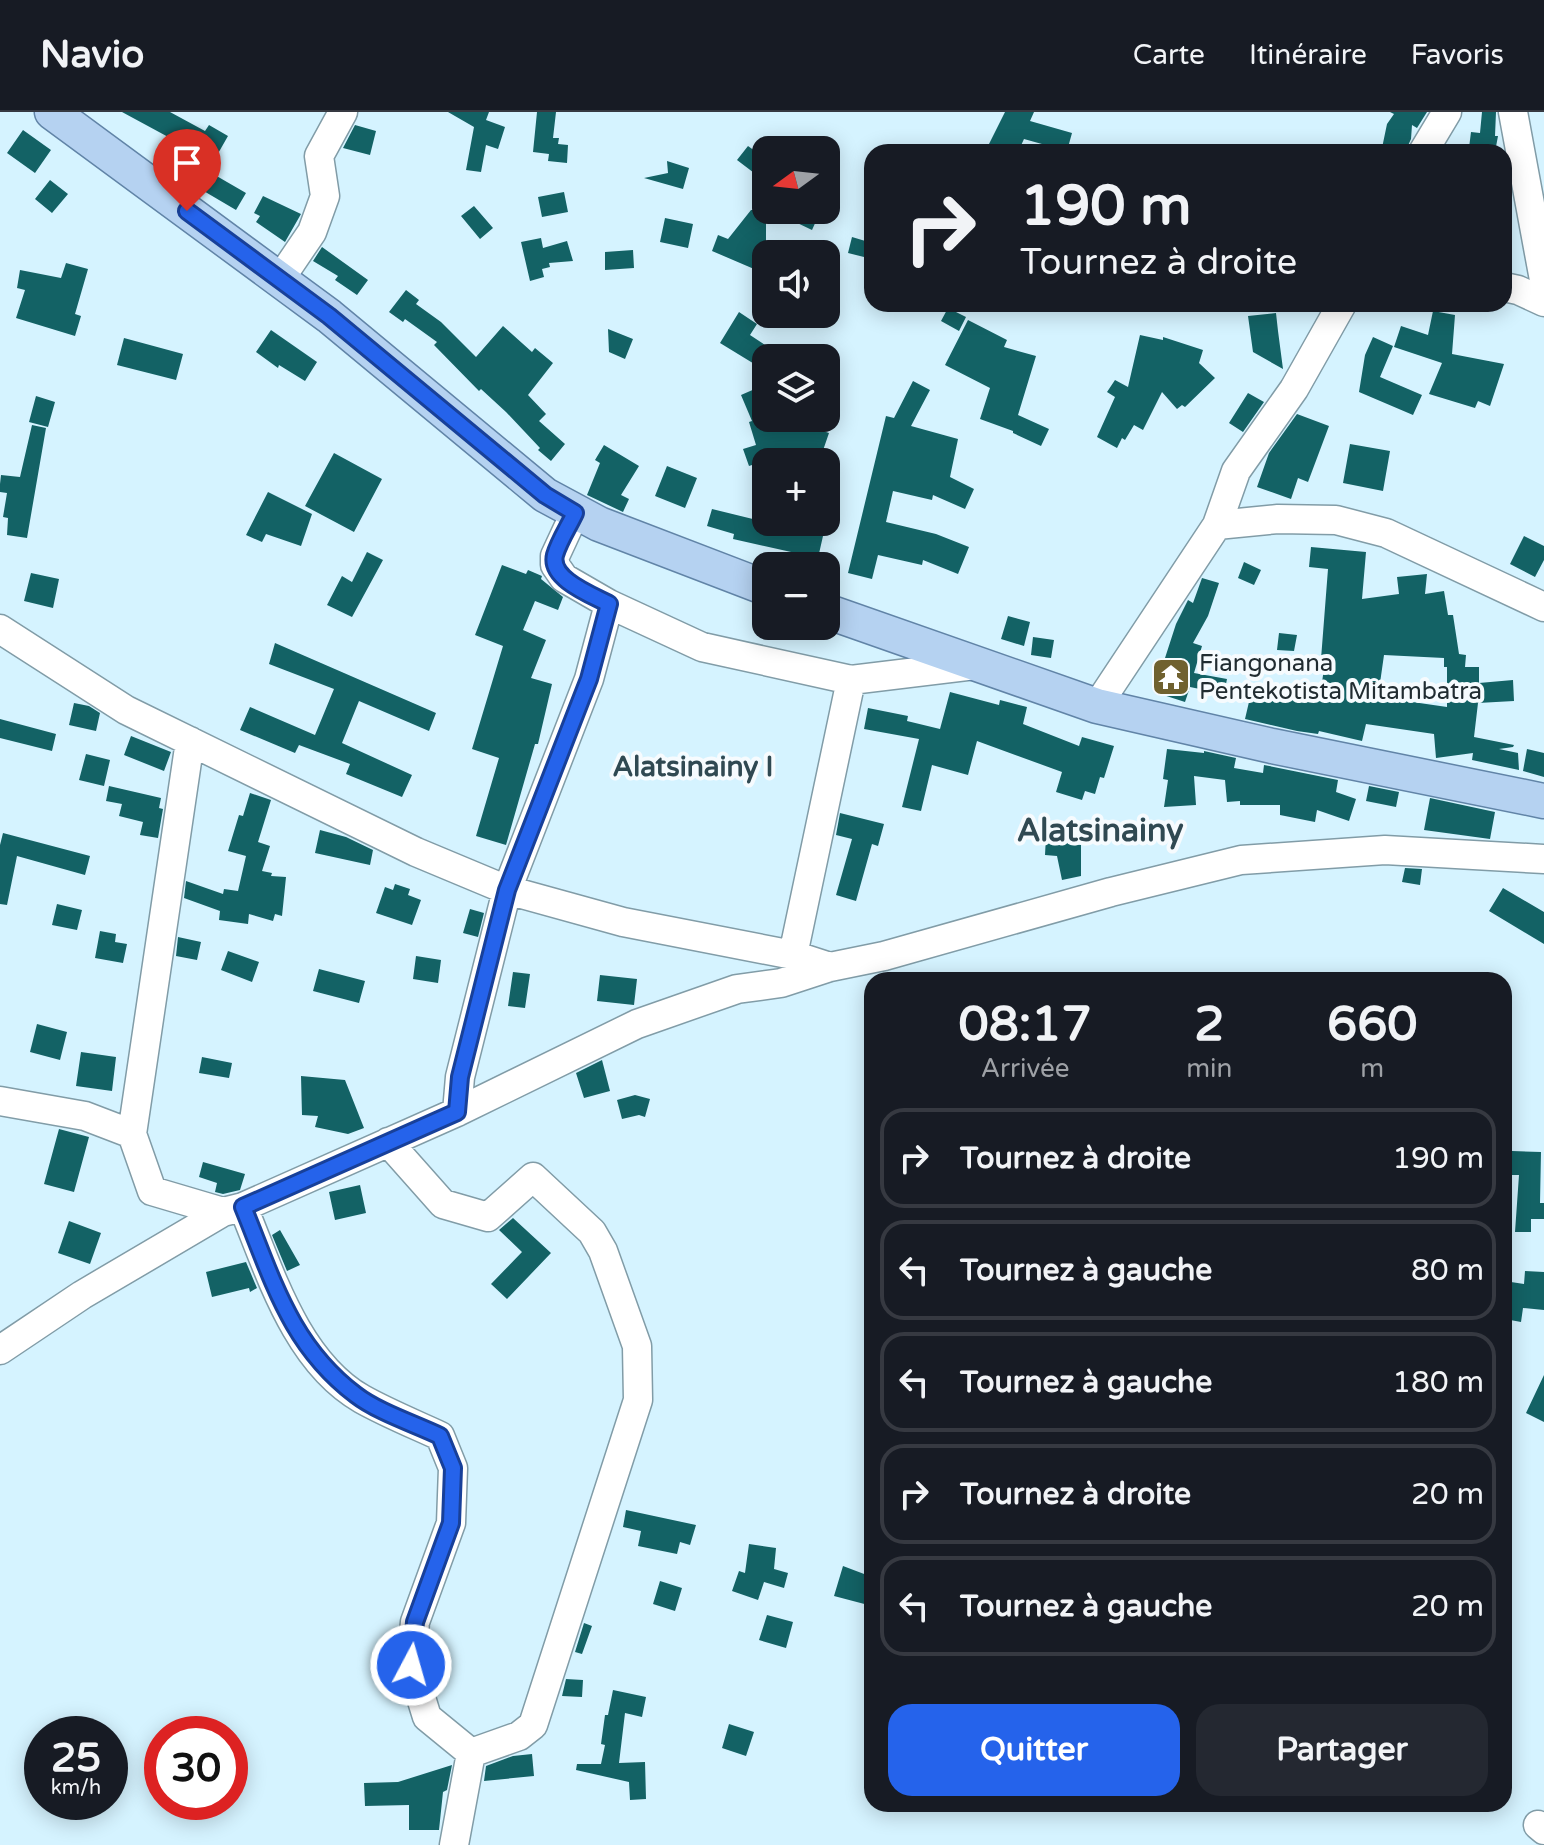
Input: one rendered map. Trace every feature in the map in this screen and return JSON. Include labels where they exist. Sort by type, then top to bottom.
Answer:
[{"type":"main road","points":[[52,112],[329,316],[545,495],[575,513],[752,583]]},
{"type":"main road","points":[[840,616],[1097,706],[1272,746],[1544,801]]},
{"type":"street","points":[[280,279],[312,232],[325,196],[319,156],[343,112]]},
{"type":"street","points":[[1428,144],[1447,112]]},
{"type":"street","points":[[1513,112],[1544,280]]},
{"type":"street","points":[[1512,289],[1544,302]]},
{"type":"street","points":[[1097,706],[1217,525],[1236,471],[1294,389],[1337,312]]},
{"type":"street","points":[[575,513],[555,556],[555,565],[564,578],[609,604],[702,647],[851,680],[975,665]]},
{"type":"street","points":[[1217,525],[1278,519],[1336,520],[1386,533],[1544,607]]},
{"type":"street","points":[[457,1112],[460,1077],[507,890],[589,679],[609,604]]},
{"type":"street","points":[[0,629],[126,710],[416,852],[507,890],[623,922],[793,955],[830,967]]},
{"type":"street","points":[[793,955],[851,680]]},
{"type":"street","points":[[190,741],[132,1134],[152,1191],[233,1209]]},
{"type":"street","points":[[0,1350],[82,1295],[233,1209],[457,1112],[637,1024],[737,989],[781,983],[830,967],[884,956],[1111,892],[1241,860],[1385,850],[1544,859]]},
{"type":"street","points":[[0,1101],[85,1116],[132,1134]]},
{"type":"street","points":[[388,1142],[443,1204],[488,1217],[533,1177],[592,1232],[603,1251],[637,1346],[638,1400],[533,1725],[519,1736],[471,1753]]},
{"type":"street","points":[[233,1209],[290,1319],[318,1362],[359,1397],[440,1436],[453,1468],[451,1523],[415,1622],[411,1665],[427,1717],[471,1753]]},
{"type":"street","points":[[454,1845],[471,1753]]},
{"type":"building","points":[[122,112],[170,112],[205,131],[209,125],[228,136],[208,171],[246,193],[236,210],[168,170],[183,145]]},
{"type":"building","points":[[448,112],[489,112],[486,120],[505,127],[498,149],[486,145],[481,172],[466,170],[474,127]]},
{"type":"building","points":[[537,112],[556,112],[553,138],[559,138],[558,144],[568,145],[567,163],[548,161],[549,154],[533,152]]},
{"type":"building","points":[[1005,112],[1034,112],[1030,121],[1072,133],[1069,144],[1042,144],[1024,139],[1022,144],[989,144]]},
{"type":"building","points":[[1390,112],[1427,112],[1417,128],[1412,125],[1409,144],[1383,144],[1387,124],[1394,114]]},
{"type":"building","points":[[1482,112],[1496,112],[1496,144],[1470,144],[1471,132],[1480,133]]},
{"type":"building","points":[[355,125],[376,131],[370,155],[343,148]]},
{"type":"building","points":[[23,130],[51,150],[35,173],[7,153]]},
{"type":"building","points":[[748,146],[752,149],[752,171],[737,160]]},
{"type":"building","points":[[667,161],[689,168],[683,189],[644,178],[668,173]]},
{"type":"building","points":[[50,180],[68,194],[52,213],[35,199]]},
{"type":"building","points":[[564,192],[568,212],[542,217],[538,197]]},
{"type":"building","points":[[263,196],[301,214],[285,242],[256,222],[260,216],[254,213]]},
{"type":"building","points":[[474,206],[493,228],[480,239],[461,216]]},
{"type":"building","points":[[751,210],[752,224],[766,224],[766,240],[752,240],[752,268],[712,251],[718,235],[728,239]]},
{"type":"building","points":[[665,218],[693,224],[688,248],[660,242]]},
{"type":"building","points":[[799,224],[815,224],[812,230]]},
{"type":"building","points":[[852,237],[864,241],[864,257],[848,253]]},
{"type":"building","points":[[541,238],[543,248],[567,241],[573,261],[549,263],[550,267],[542,269],[544,277],[530,281],[521,242]]},
{"type":"building","points":[[322,247],[368,280],[357,295],[335,280],[338,276],[313,261]]},
{"type":"building","points":[[633,250],[634,268],[605,270],[605,252]]},
{"type":"building","points":[[66,263],[88,269],[75,314],[81,316],[75,336],[16,318],[25,290],[17,288],[20,270],[61,278]]},
{"type":"building","points":[[406,290],[419,300],[416,304],[441,322],[476,357],[503,326],[532,352],[535,348],[553,363],[528,395],[546,414],[539,421],[565,444],[551,461],[506,412],[481,389],[479,391],[434,345],[437,342],[405,319],[403,322],[389,312]]},
{"type":"building","points":[[739,312],[752,321],[754,328],[750,335],[764,344],[752,344],[752,363],[720,343]]},
{"type":"building","points":[[946,312],[956,312],[966,317],[959,331],[941,321]]},
{"type":"building","points":[[1433,312],[1455,315],[1452,354],[1504,364],[1490,406],[1478,401],[1475,408],[1429,394],[1442,363],[1394,347],[1401,326],[1428,335]]},
{"type":"building","points":[[1276,313],[1283,369],[1253,352],[1248,316]]},
{"type":"building","points":[[968,320],[1007,340],[1004,347],[1036,356],[1018,415],[1049,429],[1041,446],[980,419],[990,388],[945,365]]},
{"type":"building","points":[[608,329],[633,339],[625,359],[609,352]]},
{"type":"building","points":[[271,330],[317,362],[305,381],[279,365],[278,368],[256,352]]},
{"type":"building","points":[[1140,335],[1163,340],[1163,337],[1203,350],[1199,363],[1215,378],[1185,407],[1182,405],[1177,409],[1162,392],[1143,430],[1134,425],[1117,448],[1097,437],[1115,397],[1107,392],[1115,380],[1128,387]]},
{"type":"building","points":[[1373,337],[1393,346],[1380,377],[1422,395],[1413,415],[1359,392],[1365,355]]},
{"type":"building","points":[[124,338],[183,354],[176,380],[117,365]]},
{"type":"building","points":[[913,381],[930,390],[911,426],[958,439],[950,477],[974,489],[965,509],[933,495],[932,500],[893,491],[886,522],[936,534],[969,547],[958,574],[923,560],[922,565],[878,555],[872,579],[848,573],[886,416],[894,418]]},
{"type":"building","points":[[752,390],[752,421],[741,395]]},
{"type":"building","points":[[1248,393],[1264,402],[1243,432],[1229,423]]},
{"type":"building","points":[[36,396],[55,402],[48,427],[29,422]]},
{"type":"building","points":[[1297,414],[1329,426],[1308,482],[1298,478],[1291,499],[1257,487],[1269,453]]},
{"type":"building","points":[[32,425],[46,428],[27,538],[7,535],[8,518],[3,517],[7,493],[0,492],[0,484],[1,475],[20,477]]},
{"type":"building","points":[[752,432],[829,433],[824,448],[752,448],[752,465],[749,466],[743,449],[756,445]]},
{"type":"building","points":[[1350,444],[1390,451],[1383,491],[1343,483]]},
{"type":"building","points":[[604,445],[639,466],[621,495],[629,499],[623,512],[587,495],[600,463],[595,460]]},
{"type":"building","points":[[334,453],[382,479],[354,532],[305,506]]},
{"type":"building","points":[[667,466],[697,478],[685,508],[655,496]]},
{"type":"building","points":[[268,492],[312,514],[301,546],[266,534],[262,542],[246,535]]},
{"type":"building","points":[[712,509],[752,519],[752,536],[823,536],[819,552],[791,552],[733,539],[734,534],[707,526]]},
{"type":"building","points":[[1524,536],[1544,546],[1544,560],[1535,577],[1510,564]]},
{"type":"building","points":[[1311,547],[1366,552],[1362,599],[1399,594],[1397,577],[1427,574],[1425,594],[1444,591],[1448,615],[1453,615],[1459,654],[1466,655],[1465,667],[1479,667],[1479,683],[1513,680],[1514,701],[1478,703],[1474,737],[1514,745],[1499,749],[1518,753],[1519,770],[1472,760],[1473,753],[1436,758],[1434,734],[1366,724],[1362,741],[1245,719],[1252,689],[1289,697],[1290,693],[1320,698],[1325,660],[1321,659],[1328,569],[1309,567]],"holes":[[[1384,655],[1444,658],[1444,667],[1447,667],[1447,707],[1378,697]]]},
{"type":"building","points":[[367,552],[383,560],[352,617],[327,605],[342,576],[352,582]]},
{"type":"building","points":[[1244,562],[1261,570],[1254,585],[1238,578]]},
{"type":"building","points":[[502,565],[542,576],[541,579],[563,597],[558,610],[535,601],[523,630],[546,640],[531,678],[552,684],[538,744],[535,744],[506,845],[476,836],[499,758],[472,749],[503,646],[475,635]]},
{"type":"building","points":[[31,573],[59,579],[53,608],[24,601]]},
{"type":"building","points":[[1202,578],[1219,583],[1208,616],[1193,643],[1202,646],[1194,673],[1227,679],[1224,694],[1190,687],[1185,702],[1154,692],[1176,624],[1188,600],[1193,603]]},
{"type":"building","points":[[1008,616],[1030,622],[1024,646],[1001,639]]},
{"type":"building","points":[[1279,633],[1297,635],[1294,651],[1277,650]]},
{"type":"building","points":[[1033,637],[1054,640],[1051,658],[1031,655]]},
{"type":"building","points":[[275,643],[436,713],[429,731],[359,701],[342,743],[412,775],[402,797],[346,774],[350,764],[299,745],[295,753],[240,730],[250,707],[315,735],[334,689],[269,664]]},
{"type":"building","points":[[950,692],[999,705],[1000,700],[1027,707],[1023,724],[1079,746],[1082,737],[1114,746],[1104,778],[1100,777],[1095,794],[1085,791],[1082,800],[1056,792],[1062,772],[977,741],[968,775],[932,765],[921,811],[902,807],[919,739],[864,729],[868,708],[908,716],[907,721],[940,729]]},
{"type":"building","points":[[74,703],[89,706],[100,713],[96,731],[69,725]]},
{"type":"building","points":[[0,719],[56,734],[52,751],[0,738]]},
{"type":"building","points":[[131,736],[171,752],[164,771],[124,755]]},
{"type":"building","points":[[1167,749],[1204,751],[1236,758],[1234,768],[1263,773],[1264,765],[1338,780],[1336,792],[1356,799],[1349,821],[1317,810],[1315,822],[1280,815],[1280,805],[1227,802],[1225,780],[1194,776],[1196,805],[1164,807],[1168,780],[1163,779]]},
{"type":"building","points":[[1527,749],[1544,753],[1544,777],[1523,771]]},
{"type":"building","points":[[86,754],[110,760],[104,786],[79,780]]},
{"type":"building","points":[[109,786],[161,798],[159,808],[163,809],[158,838],[140,835],[143,822],[119,816],[122,804],[106,801]]},
{"type":"building","points":[[1369,786],[1399,792],[1396,807],[1366,801]]},
{"type":"building","points":[[250,793],[271,800],[258,842],[270,846],[262,871],[272,873],[271,876],[286,877],[282,916],[275,914],[273,921],[249,914],[248,924],[219,920],[220,911],[184,898],[186,881],[223,894],[224,889],[238,891],[246,856],[228,851],[239,815],[243,816]]},
{"type":"building","points":[[1430,798],[1495,812],[1490,839],[1424,830]]},
{"type":"building","points":[[840,813],[884,824],[878,846],[872,844],[856,901],[836,895],[852,839],[836,835]]},
{"type":"building","points":[[320,830],[346,837],[373,850],[370,865],[315,853]]},
{"type":"building","points":[[3,833],[90,856],[85,875],[17,856],[7,905],[0,904],[0,845]]},
{"type":"building","points":[[1046,836],[1069,837],[1068,844],[1081,845],[1081,876],[1062,880],[1057,856],[1045,855]]},
{"type":"building","points":[[1405,868],[1422,869],[1420,885],[1402,882]]},
{"type":"building","points":[[395,884],[410,889],[408,895],[421,900],[412,925],[376,913],[385,887],[393,890]]},
{"type":"building","points":[[1503,888],[1544,912],[1544,944],[1489,911]]},
{"type":"building","points":[[57,904],[82,910],[77,930],[52,925]]},
{"type":"building","points":[[470,909],[484,913],[478,937],[463,933]]},
{"type":"building","points":[[100,931],[116,934],[115,942],[127,944],[123,963],[95,958]]},
{"type":"building","points":[[178,937],[201,942],[197,960],[176,956]]},
{"type":"building","points":[[228,951],[259,962],[252,982],[221,970]]},
{"type":"building","points":[[416,956],[441,960],[438,983],[413,979]]},
{"type":"building","points":[[319,969],[365,981],[359,1003],[313,991]]},
{"type":"building","points":[[513,972],[530,974],[525,1008],[508,1006]]},
{"type":"building","points":[[600,975],[637,979],[634,1005],[597,1001]]},
{"type":"building","points":[[37,1024],[67,1032],[60,1060],[30,1052]]},
{"type":"building","points":[[81,1052],[116,1057],[112,1091],[76,1086]]},
{"type":"building","points":[[202,1057],[232,1063],[229,1078],[199,1073]]},
{"type":"building","points":[[602,1060],[610,1091],[584,1098],[576,1073]]},
{"type":"building","points":[[301,1076],[345,1080],[364,1128],[348,1134],[315,1127],[318,1116],[302,1115]]},
{"type":"building","points":[[635,1095],[650,1099],[645,1117],[639,1115],[622,1119],[617,1100]]},
{"type":"building","points":[[59,1129],[89,1137],[74,1192],[44,1184]]},
{"type":"building","points":[[1512,1151],[1541,1152],[1540,1203],[1544,1203],[1544,1219],[1531,1219],[1531,1232],[1515,1232],[1519,1175],[1512,1175]]},
{"type":"building","points":[[203,1162],[245,1174],[240,1190],[223,1194],[215,1192],[217,1183],[199,1177]]},
{"type":"building","points":[[360,1185],[366,1213],[335,1220],[329,1192]]},
{"type":"building","points":[[513,1218],[551,1253],[507,1299],[491,1284],[522,1252],[499,1230]]},
{"type":"building","points":[[69,1221],[101,1233],[90,1264],[58,1253]]},
{"type":"building","points":[[280,1230],[300,1265],[287,1271],[272,1235]]},
{"type":"building","points":[[246,1262],[257,1288],[250,1292],[249,1288],[212,1297],[206,1272]]},
{"type":"building","points":[[1525,1271],[1544,1272],[1544,1310],[1523,1308],[1521,1322],[1512,1320],[1512,1282],[1524,1284]]},
{"type":"building","points":[[1544,1375],[1544,1422],[1526,1413]]},
{"type":"building","points":[[626,1510],[696,1525],[690,1545],[680,1542],[677,1554],[638,1546],[641,1531],[623,1527]]},
{"type":"building","points":[[749,1544],[776,1548],[774,1569],[788,1573],[784,1588],[764,1582],[758,1600],[732,1591],[739,1571],[745,1573]]},
{"type":"building","points":[[843,1566],[864,1574],[864,1604],[834,1596]]},
{"type":"building","points":[[660,1581],[682,1588],[675,1611],[653,1604]]},
{"type":"building","points":[[767,1615],[793,1622],[786,1648],[759,1640]]},
{"type":"building","points":[[584,1623],[592,1626],[582,1654],[575,1652]]},
{"type":"building","points":[[566,1679],[583,1680],[582,1697],[562,1696]]},
{"type":"building","points":[[613,1690],[646,1697],[642,1717],[625,1713],[619,1763],[645,1762],[646,1799],[630,1800],[629,1782],[576,1770],[577,1764],[601,1764],[605,1745],[601,1744],[605,1715],[608,1715]]},
{"type":"building","points":[[729,1724],[754,1732],[746,1756],[722,1748]]},
{"type":"building","points":[[532,1754],[534,1776],[484,1781],[486,1766],[513,1756]]},
{"type":"building","points":[[452,1765],[447,1790],[443,1792],[439,1830],[409,1830],[409,1805],[365,1806],[364,1783],[398,1782]]},
{"type":"place","name":"Fiangonana Pentekotista Mitambatra","points":[[1171,677]]},
{"type":"district","name":"Alatsinainy I","points":[[693,767]]},
{"type":"district","name":"Alatsinainy","points":[[1100,831]]},
{"type":"route","points":[[187,211],[329,316],[545,495],[575,513],[555,556],[555,565],[564,578],[609,604],[589,679],[507,890],[460,1077],[457,1112],[243,1207],[290,1319],[318,1362],[359,1397],[440,1436],[453,1468],[451,1523],[415,1622],[411,1665]]}]
